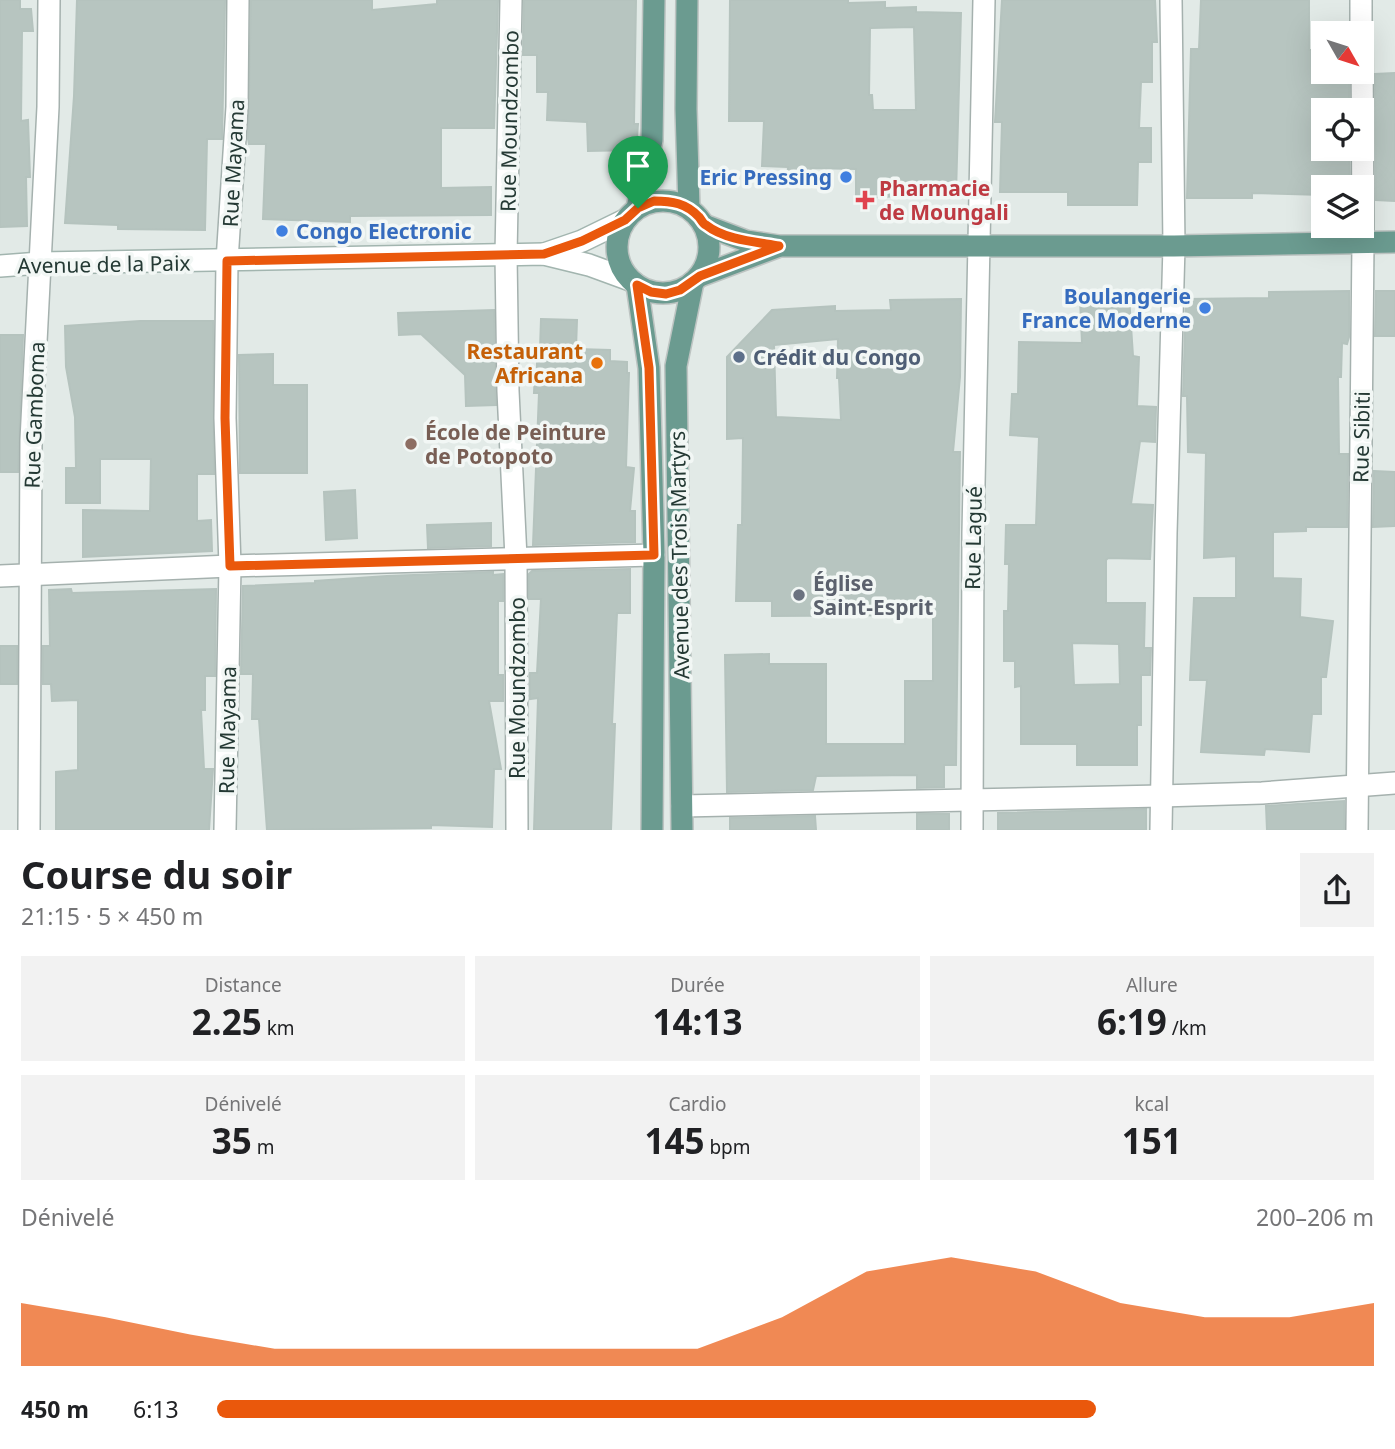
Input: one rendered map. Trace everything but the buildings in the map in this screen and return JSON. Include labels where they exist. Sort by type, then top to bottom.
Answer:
[{"type":"main road","points":[[654,0],[652,140],[631,214],[618,234],[617,251],[621,267],[634,283],[651,292],[666,294],[779,246]]},
{"type":"main road","points":[[687,0],[685,109],[689,208]]},
{"type":"main road","points":[[631,214],[654,201],[673,201],[689,208],[704,225],[710,247],[707,262],[697,279]]},
{"type":"main road","points":[[704,225],[746,241],[779,246],[1174,246],[1395,242]]},
{"type":"main road","name":"Avenue des Trois Martyrs","points":[[682,830],[676,366],[697,279]]},
{"type":"main road","name":"Avenue des Trois Martyrs","points":[[634,283],[649,368],[654,555],[652,830]]},
{"type":"street","name":"Rue Gamboma","points":[[29,830],[31,440],[48,107],[50,0]]},
{"type":"street","name":"Rue Mayama","points":[[225,830],[230,566],[225,418],[227,261],[237,107],[238,0]]},
{"type":"street","name":"Rue Moundzombo","points":[[511,0],[506,255],[508,391],[516,558],[517,830]]},
{"type":"street","name":"Rue Lagué","points":[[972,830],[973,533],[984,0]]},
{"type":"street","points":[[1161,830],[1174,246],[1171,0]]},
{"type":"street","points":[[1361,0],[1361,21]]},
{"type":"street","name":"Rue Sibiti","points":[[1357,830],[1362,84]]},
{"type":"street","name":"Avenue de la Paix","points":[[544,254],[582,241],[631,214]]},
{"type":"street","name":"Avenue de la Paix","points":[[0,266],[40,263],[544,254],[589,265],[634,283]]},
{"type":"street","points":[[0,576],[230,566],[654,555]]},
{"type":"street","points":[[682,806],[1262,793],[1395,783]]},
{"type":"place","name":"Eric Pressing","points":[[846,177]]},
{"type":"place","name":"Pharmacie de Moungali","points":[[865,200]]},
{"type":"place","name":"Congo Electronic","points":[[282,231]]},
{"type":"place","name":"Boulangerie France Moderne","points":[[1205,308]]},
{"type":"place","name":"Crédit du Congo","points":[[739,357]]},
{"type":"place","name":"Restaurant Africana","points":[[597,363]]},
{"type":"place","name":"École de Peinture de Potopoto","points":[[411,444]]},
{"type":"place","name":"Église Saint-Esprit","points":[[799,595]]},
{"type":"route","points":[[654,201],[673,201],[689,208],[704,225],[720,232],[746,241],[779,246],[700,276],[680,290],[666,294],[651,292],[637,285],[649,368],[654,555],[230,566],[225,418],[227,261],[544,254],[582,241],[625,220],[638,208],[654,201]]}]
